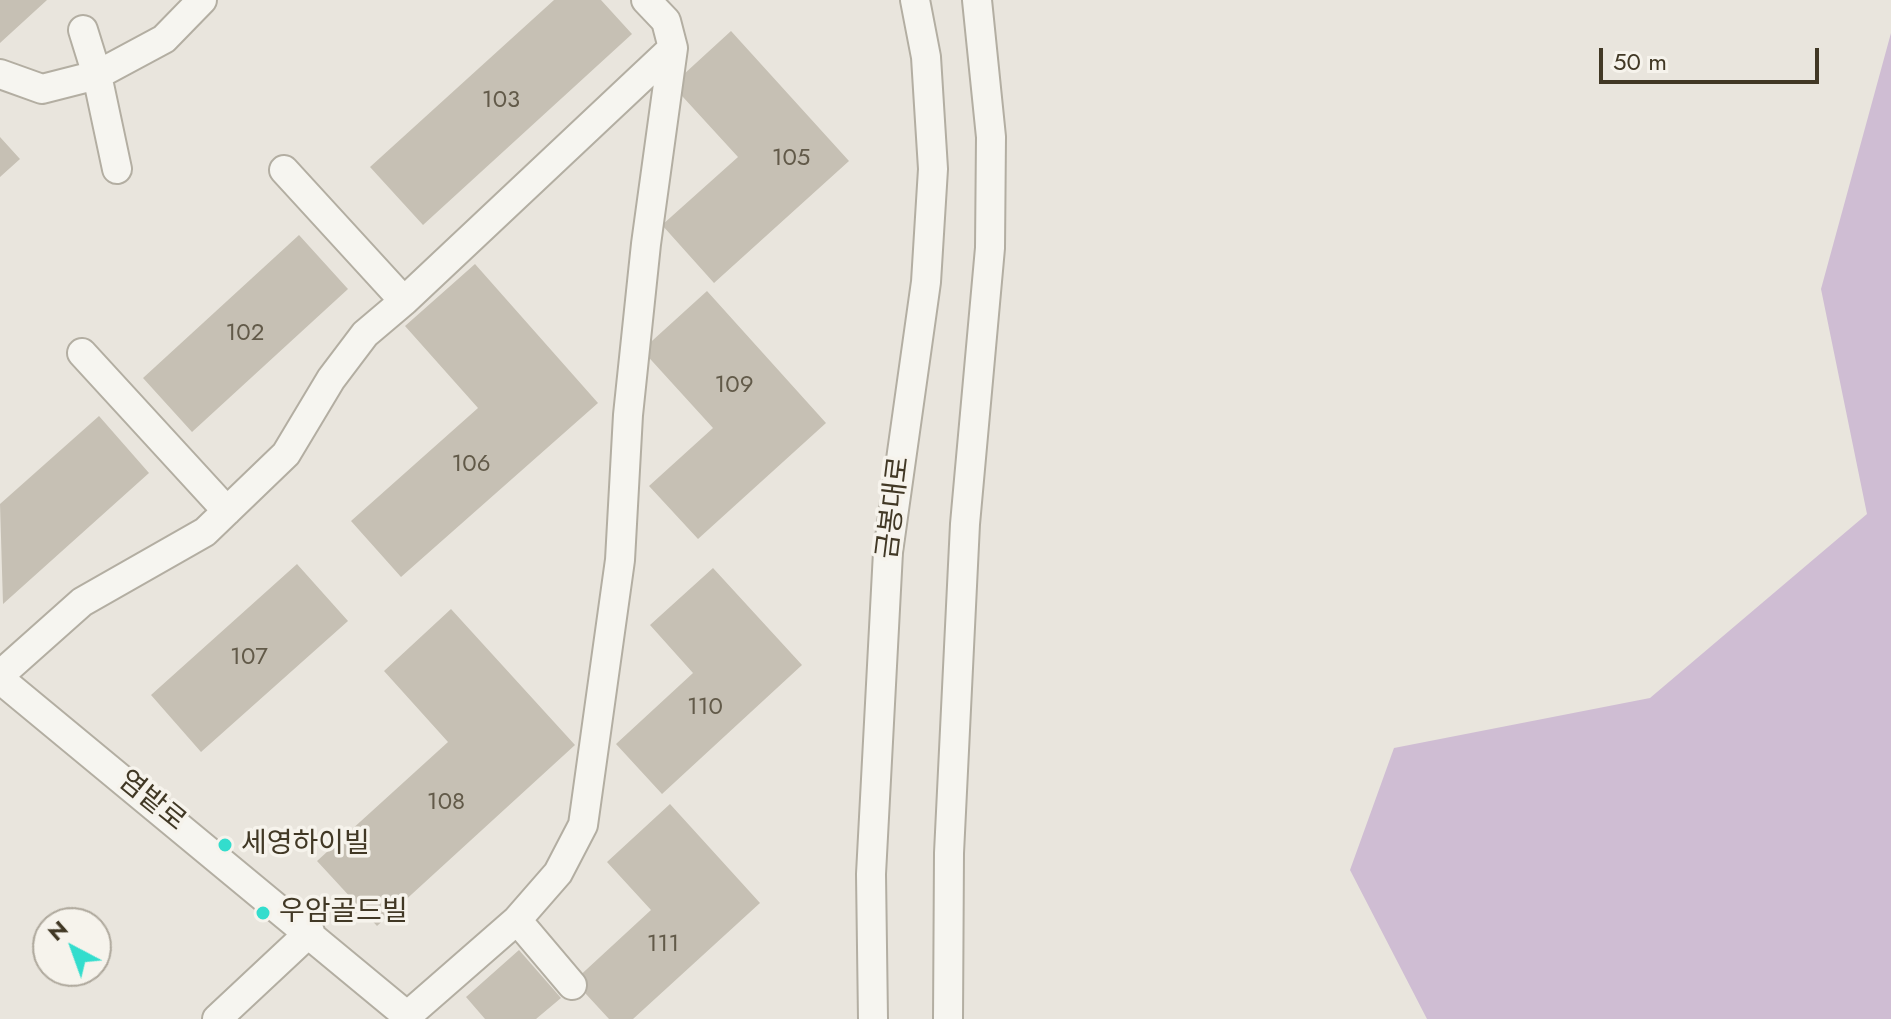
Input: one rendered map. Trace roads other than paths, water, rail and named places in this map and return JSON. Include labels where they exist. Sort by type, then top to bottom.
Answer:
[{"type":"street","points":[[0,74],[42,89],[97,75],[164,39],[202,0]]},
{"type":"street","points":[[409,1017],[517,920],[558,873],[583,825],[620,560],[632,384],[673,48],[666,21],[646,0]]},
{"type":"street","name":"금봉대로","points":[[873,1019],[871,874],[888,552],[926,282],[933,169],[926,57],[915,0]]},
{"type":"street","points":[[948,1019],[949,853],[965,524],[990,248],[991,137],[977,0]]},
{"type":"street","points":[[83,30],[97,75],[117,169]]},
{"type":"street","points":[[0,677],[82,602],[205,532],[286,454],[331,379],[365,334],[673,48]]},
{"type":"street","points":[[284,170],[404,301]]},
{"type":"street","points":[[82,353],[227,511]]},
{"type":"street","name":"염밭로","points":[[0,677],[409,1017]]},
{"type":"street","points":[[517,920],[572,985]]},
{"type":"street","points":[[217,1019],[310,932]]},
{"type":"place","name":"세영하이빌","points":[[225,845]]},
{"type":"place","name":"우암골드빌","points":[[263,913]]}]
